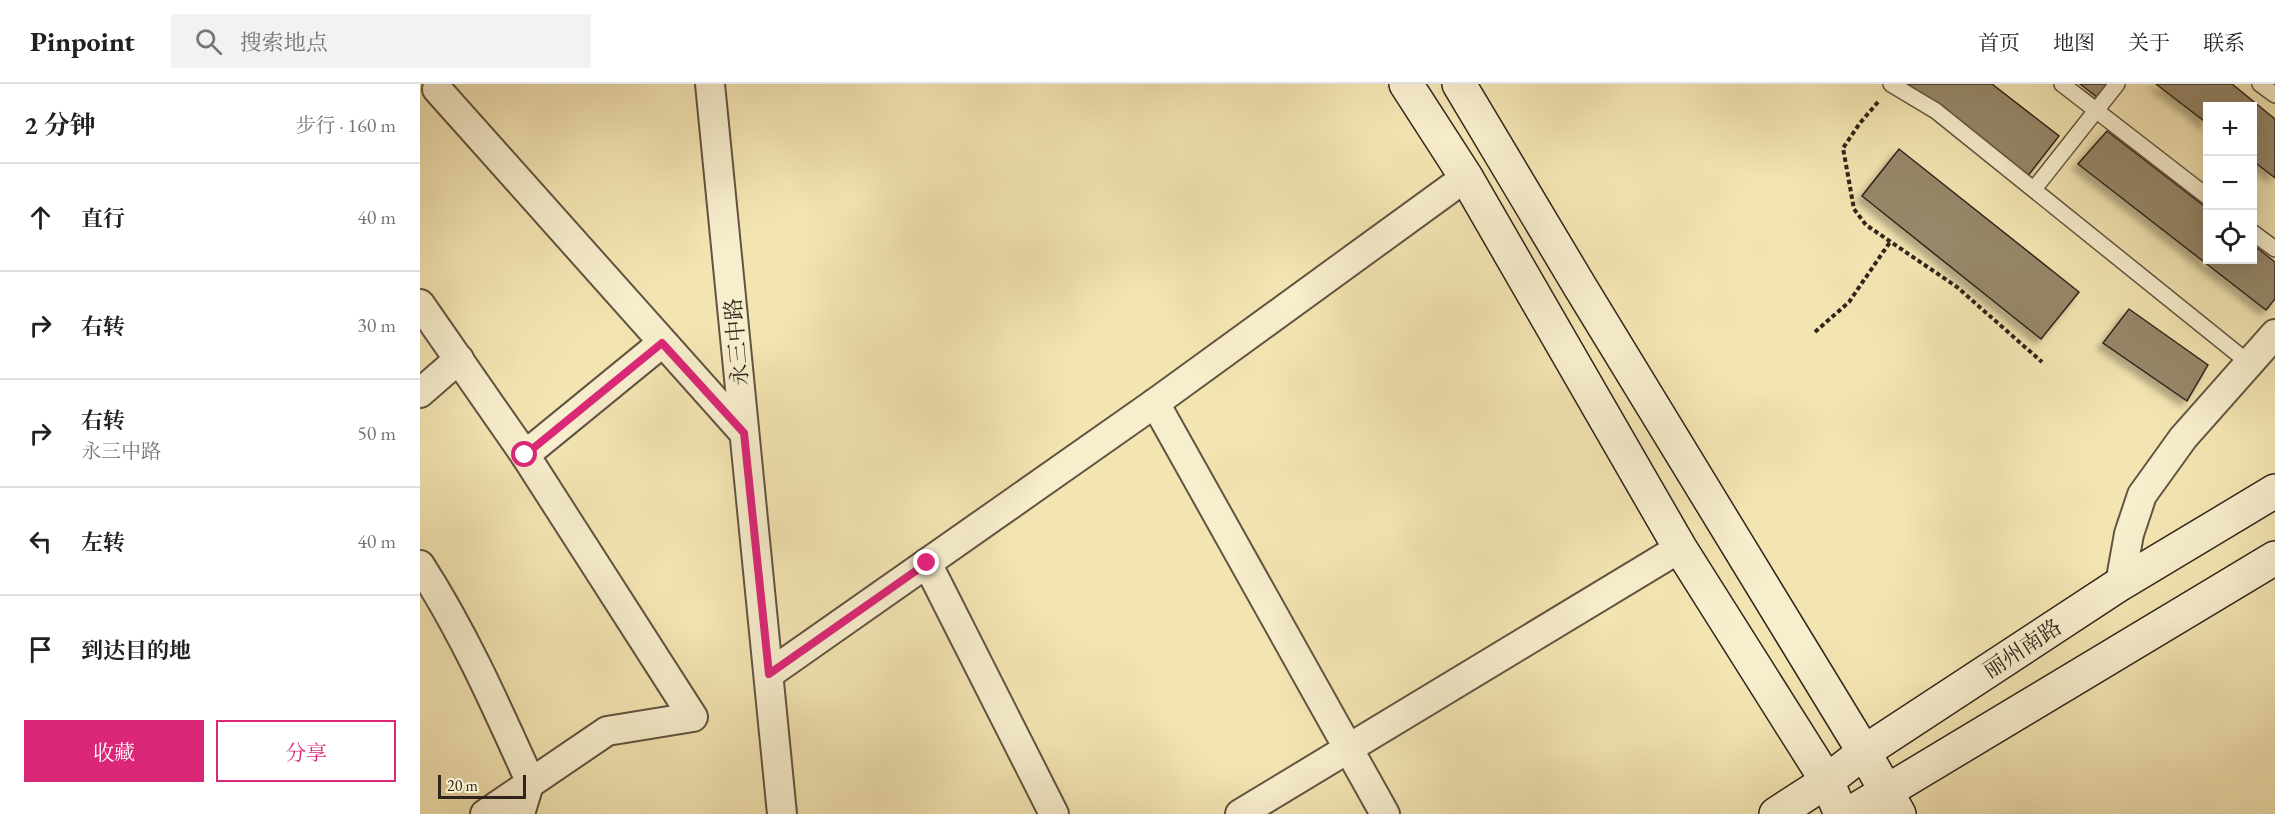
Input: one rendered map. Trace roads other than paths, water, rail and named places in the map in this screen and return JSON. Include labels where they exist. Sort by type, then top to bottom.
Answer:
[{"type":"main road","points":[[1406,84],[1466,177],[1680,548],[1827,781],[1841,814]]},
{"type":"main road","points":[[1468,87],[1585,295],[1893,803]]},
{"type":"main road","name":"丽州南路","points":[[1776,814],[1827,781],[1864,752],[2120,584],[2275,490]]},
{"type":"main road","points":[[1849,814],[1893,803],[2275,558]]},
{"type":"street","name":"永三中路","points":[[711,84],[782,814]]},
{"type":"street","points":[[434,91],[744,433]]},
{"type":"street","points":[[769,674],[1155,403],[1466,177]]},
{"type":"street","points":[[420,304],[525,455],[693,717],[607,731],[485,814]]},
{"type":"street","points":[[2120,584],[2128,534],[2142,495],[2183,438],[2275,334]]},
{"type":"street","points":[[525,455],[662,343]]},
{"type":"street","points":[[420,393],[459,358]]},
{"type":"street","points":[[1155,403],[1385,814]]},
{"type":"street","points":[[1240,814],[1680,548]]},
{"type":"street","points":[[927,563],[1054,814]]},
{"type":"street","points":[[420,565],[482,675],[530,782],[520,814]]},
{"type":"lane","points":[[1892,84],[1936,111],[2101,243],[2143,280],[2249,363]]},
{"type":"lane","points":[[2062,84],[2203,193]]},
{"type":"lane","points":[[2034,189],[2117,84]]},
{"type":"lane","points":[[2260,84],[2275,95]]},
{"type":"lane","points":[[2257,235],[2275,249]]}]
